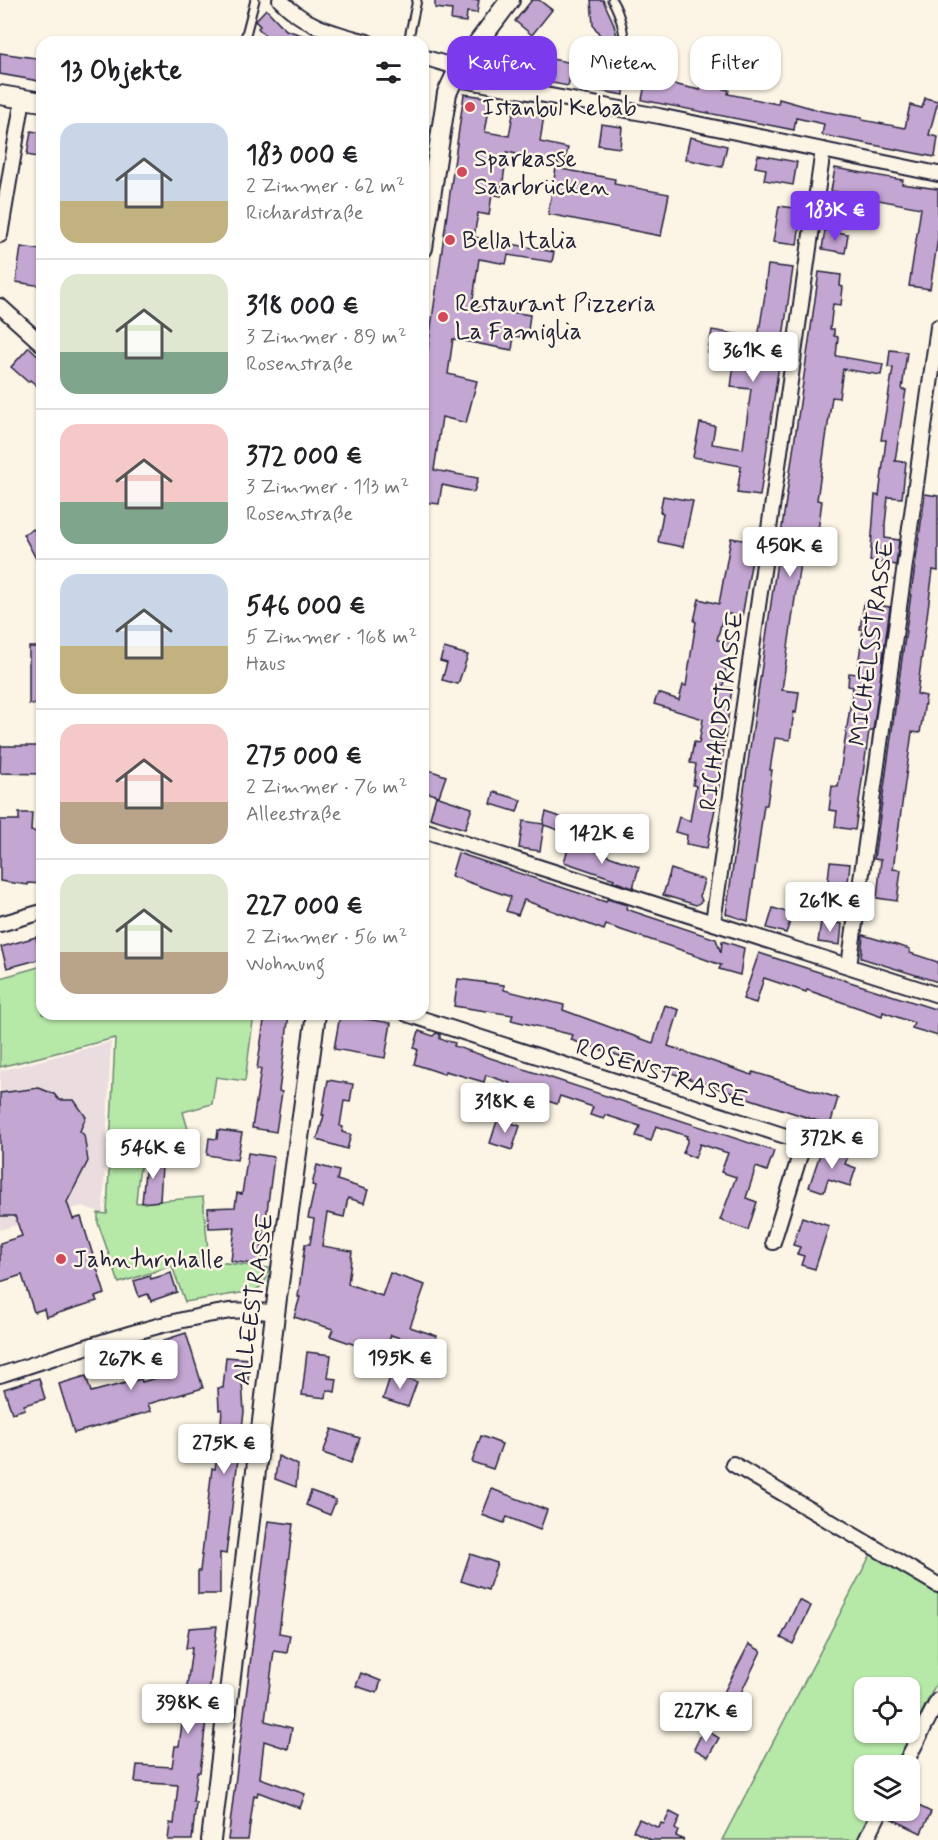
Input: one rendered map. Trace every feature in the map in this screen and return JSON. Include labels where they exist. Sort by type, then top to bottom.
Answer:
[{"type":"street","points":[[280,0],[293,13],[318,28],[346,36]]},
{"type":"street","points":[[483,36],[510,0]]},
{"type":"street","points":[[429,60],[447,69]]},
{"type":"street","points":[[429,170],[448,90]]},
{"type":"street","points":[[536,90],[938,174]]},
{"type":"street","points":[[0,94],[36,101]]},
{"type":"street","points":[[0,235],[23,98]]},
{"type":"street","name":"RICHARDSTRASSE","points":[[713,922],[823,150]]},
{"type":"street","points":[[0,306],[36,339]]},
{"type":"street","name":"MICHELSSTRASSE","points":[[849,966],[938,327]]},
{"type":"street","points":[[429,832],[938,995]]},
{"type":"street","points":[[0,924],[36,914]]},
{"type":"street","name":"ALLEESTRASSE","points":[[211,1840],[275,1312],[315,1020]]},
{"type":"street","name":"ROSENSTRASSE","points":[[425,1020],[804,1142],[773,1242]]},
{"type":"street","points":[[0,1375],[129,1334],[171,1324],[231,1311],[275,1312]]},
{"type":"street","points":[[733,1464],[938,1585]]},
{"type":"street","points":[[910,1755],[938,1700]]},
{"type":"street","points":[[866,1840],[876,1821]]},
{"type":"lane","points":[[246,36],[255,0]]},
{"type":"lane","points":[[409,36],[417,0]]},
{"type":"lane","points":[[612,0],[617,8],[625,36]]},
{"type":"shaded area","points":[[111,1042],[103,1213],[82,1206],[0,1230],[0,1071]]},
{"type":"green space","points":[[36,968],[36,1020],[253,1020],[245,1081],[216,1077],[212,1104],[183,1112],[190,1136],[161,1145],[146,1156],[139,1173],[136,1203],[203,1197],[209,1261],[269,1268],[263,1285],[253,1291],[185,1302],[172,1266],[119,1283],[98,1223],[98,1213],[107,1214],[115,1038],[0,1067],[0,978]]},
{"type":"green space","points":[[871,1554],[938,1594],[938,1680],[920,1716],[920,1677],[854,1677],[854,1743],[906,1743],[900,1755],[854,1755],[854,1821],[868,1821],[858,1840],[722,1840]]},
{"type":"building","points":[[435,0],[479,0],[477,13],[467,12],[466,22],[451,20],[452,10],[435,8]]},
{"type":"building","points":[[532,0],[539,0],[552,10],[532,35],[515,21]]},
{"type":"building","points":[[591,0],[603,0],[617,36],[600,36],[593,25]]},
{"type":"building","points":[[266,9],[286,30],[305,36],[265,36],[255,21]]},
{"type":"building","points":[[0,53],[36,58],[36,80],[0,74]]},
{"type":"building","points":[[557,60],[569,62],[568,86],[557,84]]},
{"type":"building","points":[[678,85],[690,88],[690,90],[729,90],[728,94],[778,104],[779,99],[822,111],[905,128],[910,105],[922,108],[925,98],[938,101],[929,135],[938,137],[935,157],[822,135],[824,124],[796,118],[794,130],[642,100],[644,90],[678,90]]},
{"type":"building","points":[[596,90],[624,90],[624,95]]},
{"type":"building","points":[[464,94],[491,98],[485,132],[509,136],[515,103],[545,108],[540,142],[568,148],[564,164],[507,152],[501,196],[492,194],[489,215],[478,213],[474,237],[554,252],[552,262],[508,255],[506,264],[479,259],[472,306],[530,315],[527,338],[514,336],[512,350],[453,339],[448,374],[477,381],[466,423],[442,417],[434,470],[478,478],[474,492],[442,485],[439,504],[429,503],[429,341]]},
{"type":"building","points":[[601,124],[622,127],[620,148],[598,145]]},
{"type":"building","points":[[31,131],[36,132],[36,157],[27,155]]},
{"type":"building","points":[[690,137],[727,146],[722,167],[685,159]]},
{"type":"building","points":[[758,155],[797,162],[793,185],[764,180],[766,169],[755,167]]},
{"type":"building","points":[[556,168],[615,179],[614,184],[669,194],[661,236],[548,214]]},
{"type":"building","points":[[835,168],[903,180],[902,184],[938,189],[938,238],[930,289],[909,286],[921,208],[831,191]]},
{"type":"building","points":[[779,206],[802,209],[797,245],[773,242]]},
{"type":"building","points":[[825,230],[848,234],[845,253],[822,249]]},
{"type":"building","points":[[21,247],[36,249],[36,285],[16,282]]},
{"type":"building","points":[[768,265],[793,268],[760,496],[737,493],[741,466],[693,457],[700,423],[715,426],[712,444],[743,449],[751,389],[731,387],[735,357],[708,353],[712,330],[758,338]]},
{"type":"building","points":[[819,272],[841,275],[840,286],[843,287],[841,305],[833,304],[830,329],[834,329],[834,336],[838,337],[836,356],[883,364],[881,375],[843,369],[839,398],[832,397],[817,500],[822,501],[818,531],[807,529],[782,690],[799,692],[796,713],[794,712],[790,740],[775,738],[767,805],[764,805],[748,921],[726,914]]},
{"type":"building","points":[[29,347],[36,353],[36,385],[30,380],[28,382],[11,367]]},
{"type":"building","points":[[890,350],[907,352],[902,390],[906,390],[895,461],[906,462],[902,498],[888,497],[885,524],[885,538],[899,540],[896,565],[870,561],[875,495],[879,496],[886,440],[881,440],[893,368],[888,367]]},
{"type":"building","points":[[925,494],[938,496],[938,571],[933,570],[917,694],[926,696],[920,733],[912,732],[893,869],[901,870],[897,901],[877,898],[881,860],[874,859]]},
{"type":"building","points":[[663,496],[693,501],[683,547],[658,542],[663,513],[660,512]]},
{"type":"building","points":[[34,529],[36,533],[36,559],[23,534]]},
{"type":"building","points":[[731,538],[755,542],[742,617],[724,613],[717,640],[730,642],[723,687],[732,688],[717,799],[707,848],[686,844],[687,835],[675,832],[679,817],[690,821],[696,786],[693,785],[696,764],[690,763],[694,742],[699,743],[703,719],[654,704],[658,693],[679,700],[683,685],[686,686],[699,599],[719,604]]},
{"type":"building","points":[[864,603],[890,607],[873,731],[869,731],[855,830],[835,827],[837,811],[829,810],[832,786],[838,787],[853,687],[848,686],[849,673],[857,674]]},
{"type":"building","points":[[29,647],[36,647],[36,705],[29,704]]},
{"type":"building","points":[[444,648],[468,655],[458,684],[442,680],[447,663],[440,661]]},
{"type":"building","points":[[1,746],[36,746],[36,774],[0,773]]},
{"type":"building","points":[[429,770],[446,776],[439,796],[429,793]]},
{"type":"building","points":[[494,792],[521,800],[517,812],[491,804]]},
{"type":"building","points":[[436,796],[472,808],[465,829],[430,818]]},
{"type":"building","points":[[546,812],[577,823],[573,835],[544,825],[540,851],[519,848],[523,821],[543,824]]},
{"type":"building","points":[[19,813],[32,813],[31,831],[36,832],[36,884],[28,883],[28,885],[0,881],[0,820],[19,820]]},
{"type":"building","points":[[570,842],[639,867],[633,888],[564,862]]},
{"type":"building","points":[[458,853],[606,902],[607,899],[627,905],[626,909],[716,939],[721,953],[722,941],[744,948],[740,975],[719,969],[721,965],[693,954],[606,925],[604,930],[524,900],[518,915],[506,911],[511,897],[451,876]]},
{"type":"building","points":[[830,862],[850,864],[846,901],[826,898]]},
{"type":"building","points":[[671,869],[704,880],[700,896],[702,901],[696,905],[663,895]]},
{"type":"building","points":[[773,908],[793,914],[786,933],[767,928]]},
{"type":"building","points":[[821,921],[842,924],[840,945],[818,942]]},
{"type":"building","points":[[863,935],[910,949],[910,953],[938,962],[938,982],[861,958]]},
{"type":"building","points":[[36,937],[36,960],[7,968],[1,947]]},
{"type":"building","points":[[759,953],[938,1010],[938,1036],[912,1028],[914,1023],[883,1012],[882,1016],[764,978],[756,1003],[743,999]]},
{"type":"building","points":[[458,979],[504,985],[504,990],[564,1005],[563,1010],[653,1043],[665,1005],[679,1010],[668,1046],[752,1075],[753,1072],[838,1098],[830,1125],[571,1040],[573,1035],[511,1020],[513,1015],[454,1006]]},
{"type":"building","points":[[264,1020],[288,1020],[276,1132],[252,1128],[261,1069],[257,1069]]},
{"type":"building","points":[[339,1020],[372,1020],[391,1023],[385,1058],[334,1049]]},
{"type":"building","points":[[419,1031],[433,1036],[436,1033],[440,1034],[440,1039],[455,1043],[454,1046],[774,1151],[767,1171],[756,1167],[746,1198],[757,1202],[748,1230],[720,1220],[736,1177],[721,1172],[728,1153],[700,1144],[695,1158],[683,1153],[687,1136],[656,1126],[651,1141],[636,1136],[640,1126],[605,1115],[604,1119],[590,1115],[593,1107],[560,1096],[557,1104],[529,1095],[527,1100],[506,1093],[510,1083],[486,1075],[484,1082],[445,1071],[444,1074],[414,1064],[418,1050],[414,1048]]},
{"type":"building","points":[[328,1080],[353,1084],[350,1102],[344,1101],[340,1126],[343,1127],[342,1132],[351,1135],[347,1149],[317,1140],[324,1115],[322,1115]]},
{"type":"building","points":[[39,1088],[54,1094],[59,1100],[74,1100],[86,1117],[80,1131],[84,1135],[88,1161],[67,1202],[73,1219],[81,1217],[105,1294],[95,1297],[97,1301],[46,1317],[44,1309],[34,1312],[22,1275],[0,1282],[0,1243],[22,1236],[15,1216],[0,1216],[0,1093]]},
{"type":"building","points":[[498,1118],[520,1126],[512,1150],[490,1143]]},
{"type":"building","points":[[218,1130],[242,1133],[237,1160],[207,1155],[209,1138],[217,1139]]},
{"type":"building","points":[[163,1147],[160,1201],[142,1203],[145,1172]]},
{"type":"building","points":[[822,1148],[848,1156],[845,1164],[856,1168],[850,1186],[828,1179],[824,1192],[809,1187]]},
{"type":"building","points":[[248,1153],[274,1157],[260,1265],[231,1261],[235,1227],[209,1228],[208,1208],[235,1207],[237,1193],[242,1194]]},
{"type":"building","points":[[317,1165],[339,1171],[337,1180],[368,1190],[364,1203],[348,1198],[344,1217],[327,1213],[322,1246],[352,1251],[348,1284],[382,1296],[390,1273],[425,1285],[410,1327],[437,1336],[432,1349],[391,1335],[384,1355],[330,1336],[333,1329],[294,1317],[300,1297],[298,1297],[305,1244],[310,1244],[314,1219],[308,1218]]},
{"type":"building","points":[[802,1217],[829,1226],[815,1269],[801,1265],[804,1256],[797,1254],[800,1247],[793,1245]]},
{"type":"building","points":[[171,1273],[177,1292],[151,1301],[148,1294],[139,1297],[134,1281]]},
{"type":"building","points":[[186,1333],[203,1388],[148,1404],[151,1411],[74,1433],[59,1384],[86,1376],[91,1392],[173,1373],[164,1340]]},
{"type":"building","points":[[307,1352],[331,1355],[328,1378],[337,1379],[335,1392],[327,1390],[326,1398],[302,1395]]},
{"type":"building","points":[[226,1357],[250,1359],[248,1381],[242,1381],[244,1412],[226,1554],[220,1553],[220,1594],[198,1594],[198,1571],[200,1571],[212,1468],[215,1469],[220,1436],[222,1409],[219,1410],[218,1388],[223,1388]]},
{"type":"building","points":[[391,1374],[417,1382],[408,1407],[383,1399]]},
{"type":"building","points":[[39,1378],[45,1399],[24,1405],[25,1409],[12,1413],[4,1389]]},
{"type":"building","points":[[332,1429],[360,1438],[351,1463],[323,1453]]},
{"type":"building","points":[[481,1436],[502,1444],[493,1469],[472,1462]]},
{"type":"building","points":[[278,1456],[298,1465],[296,1487],[275,1479]]},
{"type":"building","points":[[492,1489],[547,1510],[540,1530],[507,1517],[504,1523],[482,1515]]},
{"type":"building","points":[[311,1491],[336,1500],[330,1515],[306,1505]]},
{"type":"building","points":[[268,1521],[293,1524],[279,1633],[290,1635],[287,1653],[274,1651],[265,1721],[292,1728],[288,1749],[264,1741],[260,1778],[305,1794],[300,1808],[258,1792],[257,1796],[254,1795],[248,1840],[228,1840]]},
{"type":"building","points":[[470,1554],[497,1563],[488,1590],[461,1581]]},
{"type":"building","points":[[799,1600],[811,1606],[793,1644],[781,1638]]},
{"type":"building","points":[[217,1626],[200,1772],[197,1772],[193,1801],[196,1802],[192,1840],[168,1840],[170,1823],[174,1824],[178,1785],[135,1782],[137,1765],[172,1767],[175,1746],[179,1746],[192,1648],[186,1648],[189,1628]]},
{"type":"building","points":[[749,1644],[761,1651],[736,1703],[722,1696]]},
{"type":"building","points":[[361,1673],[381,1681],[377,1693],[356,1686]]},
{"type":"building","points":[[704,1729],[719,1738],[708,1757],[694,1749]]},
{"type":"building","points":[[920,1806],[931,1812],[921,1833],[896,1821],[920,1821]]},
{"type":"building","points":[[670,1812],[680,1817],[675,1829],[678,1831],[676,1836],[684,1840],[651,1840],[633,1831],[639,1819],[659,1828],[661,1823],[664,1824]]},
{"type":"place","name":"Istanbul Kebab","points":[[470,107]]},
{"type":"place","name":"Sparkasse Saarbrücken","points":[[462,172]]},
{"type":"place","name":"Bella Italia","points":[[450,240]]},
{"type":"place","name":"Restaurant Pizzeria La Famiglia","points":[[443,317]]},
{"type":"place","name":"Jahnturnhalle","points":[[61,1259]]}]
